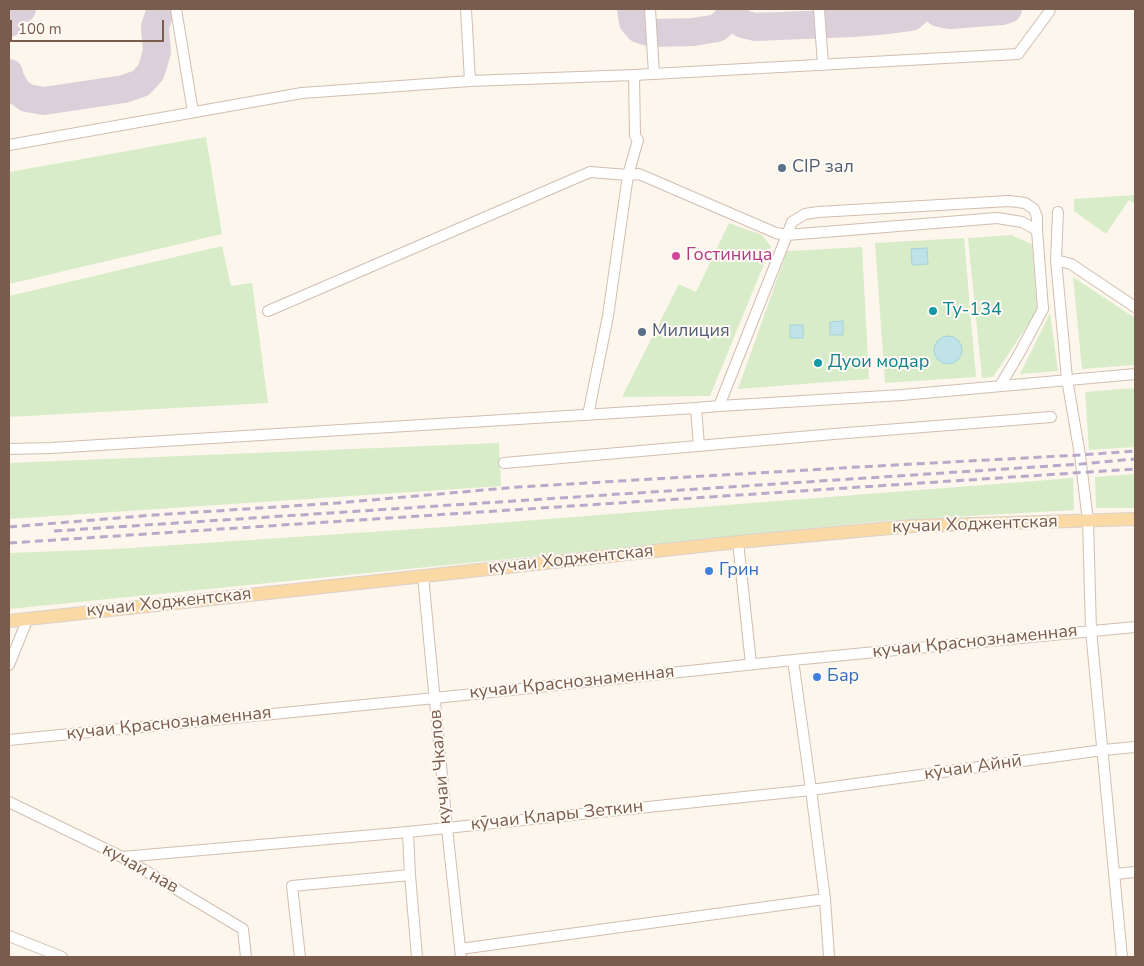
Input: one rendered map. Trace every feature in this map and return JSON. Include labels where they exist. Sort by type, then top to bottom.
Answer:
[{"type":"main road","name":"кучаи Ходжентская","points":[[9,621],[738,542],[912,526],[1135,519]]},
{"type":"street","points":[[176,9],[193,112]]},
{"type":"street","points":[[466,9],[470,81]]},
{"type":"street","points":[[650,9],[654,74]]},
{"type":"street","points":[[819,9],[823,65]]},
{"type":"street","points":[[9,145],[302,93],[470,81],[654,74],[1018,54],[1050,9]]},
{"type":"street","points":[[588,415],[608,316],[628,175],[638,140],[635,136],[634,74]]},
{"type":"street","points":[[268,311],[590,172],[639,174],[776,233],[787,235],[997,218],[1022,222],[1037,230]]},
{"type":"street","points":[[719,406],[792,222],[805,214],[818,212],[1009,201],[1026,203],[1034,209],[1037,217],[1043,309],[1000,386]]},
{"type":"street","points":[[1058,212],[1056,260],[1068,380],[1088,521],[1091,630],[1122,957]]},
{"type":"street","points":[[1056,260],[1071,264],[1135,307]]},
{"type":"street","points":[[9,449],[52,448],[696,408],[902,394],[1135,374]]},
{"type":"street","points":[[696,408],[699,446]]},
{"type":"street","points":[[504,463],[1051,417]]},
{"type":"street","points":[[738,542],[751,664]]},
{"type":"street","name":"кучаи Чкалов","points":[[424,576],[446,828],[461,953]]},
{"type":"street","points":[[9,665],[28,618]]},
{"type":"street","name":"кучаи Краснознаменная","points":[[9,740],[435,698],[751,664],[1135,627]]},
{"type":"street","points":[[793,660],[825,899],[829,957]]},
{"type":"street","name":"кӯчаи Айнӣ","points":[[811,790],[1135,747]]},
{"type":"street","name":"кӯчаи Клары Зеткин","points":[[122,857],[408,832],[811,790]]},
{"type":"street","name":"кучаи нав","points":[[9,802],[122,857],[243,929],[246,957]]},
{"type":"street","points":[[408,832],[417,957]]},
{"type":"street","points":[[1115,874],[1135,872]]},
{"type":"street","points":[[300,957],[292,886],[410,875]]},
{"type":"street","points":[[461,953],[825,899]]},
{"type":"street","points":[[9,936],[62,957]]},
{"type":"green space","points":[[206,137],[222,234],[9,284],[9,172]]},
{"type":"green space","points":[[1135,195],[1135,204],[1129,200],[1106,234],[1074,211],[1074,199]]},
{"type":"green space","points":[[729,223],[762,235],[771,247],[710,396],[622,397],[679,284],[696,292]]},
{"type":"green space","points":[[1011,235],[1032,244],[1037,311],[993,377],[982,378],[968,238]]},
{"type":"green space","points":[[964,238],[976,377],[885,383],[875,243]]},
{"type":"green space","points":[[222,246],[231,286],[252,283],[268,403],[9,417],[9,296]]},
{"type":"green space","points":[[862,247],[869,379],[738,389],[787,251]]},
{"type":"green space","points":[[1073,277],[1135,318],[1135,365],[1082,369]]},
{"type":"green space","points":[[1050,313],[1058,371],[1020,374]]},
{"type":"green space","points":[[1135,388],[1135,447],[1089,450],[1085,392]]},
{"type":"green space","points":[[499,443],[501,486],[9,519],[9,463]]},
{"type":"green space","points":[[1135,474],[1135,508],[1096,508],[1095,477]]},
{"type":"green space","points":[[1073,478],[1074,510],[883,521],[9,609],[9,553],[115,549],[445,527]]},
{"type":"water","points":[[927,248],[928,264],[912,265],[911,249]]},
{"type":"water","points":[[843,321],[843,335],[830,335],[830,322]]},
{"type":"water","points":[[790,325],[803,325],[803,338],[790,338]]},
{"type":"water","points":[[948,336],[958,340],[962,350],[958,360],[948,364],[938,360],[934,350],[938,340]]},
{"type":"taxiway","points":[[9,23],[17,12],[22,9]]},
{"type":"taxiway","points":[[9,73],[17,91],[27,98],[44,101],[124,89],[141,83],[151,72],[157,52],[155,27],[160,12],[163,9]]},
{"type":"taxiway","points":[[631,9],[633,22],[639,29],[652,33],[693,32],[717,28],[727,20],[731,9]]},
{"type":"taxiway","points":[[732,9],[734,16],[743,24],[755,27],[853,23]]},
{"type":"taxiway","points":[[837,15],[853,23],[911,17],[920,9]]},
{"type":"taxiway","points":[[934,9],[939,13],[950,15],[1008,9]]},
{"type":"railway","points":[[9,527],[337,503],[518,487],[1135,451]]},
{"type":"railway","points":[[54,531],[1135,459]]},
{"type":"railway","points":[[9,543],[1135,469]]},
{"type":"place","name":"CIP зал","points":[[782,168]]},
{"type":"place","name":"Гостиница","points":[[676,256]]},
{"type":"place","name":"Ту-134","points":[[933,311]]},
{"type":"place","name":"Милиция","points":[[642,332]]},
{"type":"place","name":"Дуои модар","points":[[818,363]]},
{"type":"place","name":"Грин","points":[[709,571]]},
{"type":"place","name":"Бар","points":[[817,677]]}]
